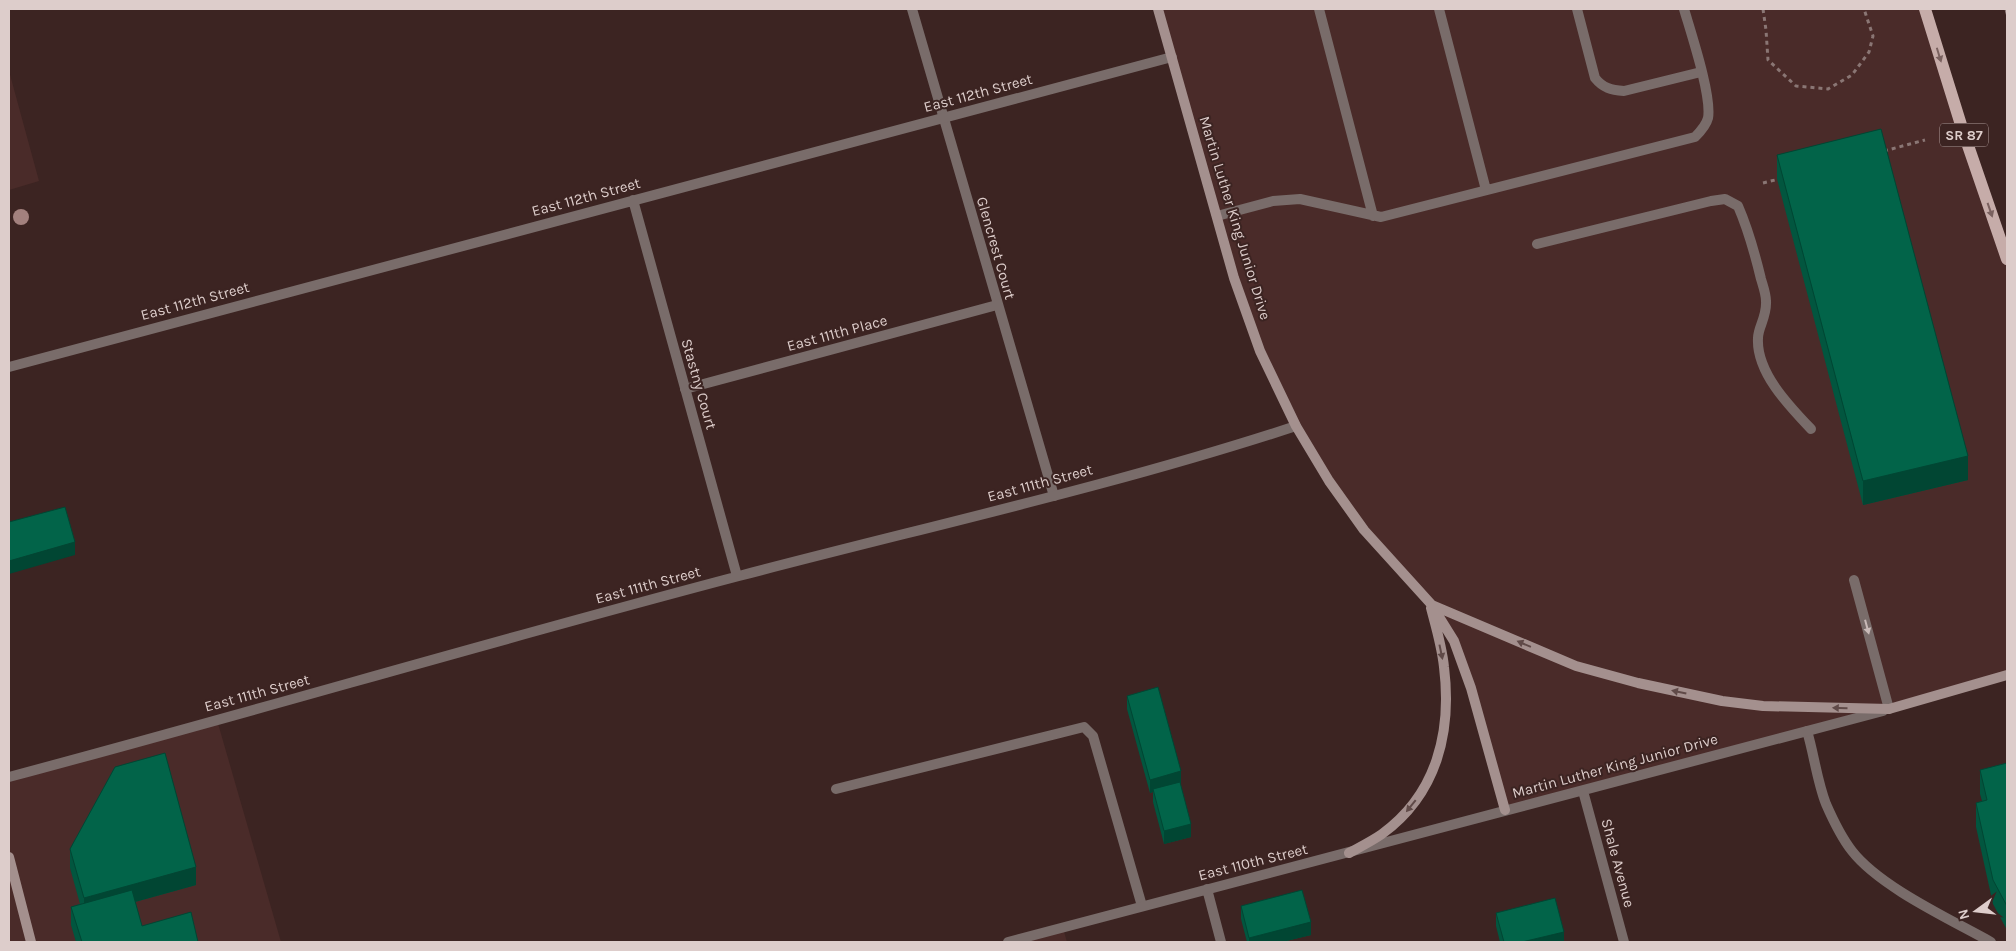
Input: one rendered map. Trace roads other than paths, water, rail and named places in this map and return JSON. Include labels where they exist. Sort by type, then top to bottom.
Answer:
[{"type":"main road","name":"SR 87","points":[[1925,9],[1962,128],[2007,259]]},
{"type":"street","name":"Glencrest Court","points":[[912,9],[1054,496]]},
{"type":"street","name":"Martin Luther King Junior Drive","points":[[1158,9],[1234,278],[1260,351],[1296,426],[1329,481],[1364,530],[1430,604],[1448,629],[1462,659],[1505,810],[1583,791],[2007,676]]},
{"type":"street","points":[[1319,9],[1373,216]]},
{"type":"street","points":[[1439,9],[1486,190]]},
{"type":"street","points":[[1577,9],[1595,78],[1601,86],[1611,90],[1624,91],[1701,72]]},
{"type":"street","points":[[1216,216],[1273,201],[1300,198],[1381,217],[1695,137],[1702,130],[1708,119],[1706,90],[1684,9]]},
{"type":"street","name":"East 112th Street","points":[[9,367],[1172,57]]},
{"type":"street","points":[[1537,244],[1711,201],[1725,199],[1738,206],[1749,235],[1766,300],[1765,318],[1758,335],[1758,351],[1769,376],[1785,402],[1811,429]]},
{"type":"street","name":"Stastny Court","points":[[633,200],[737,576]]},
{"type":"street","name":"East 111th Place","points":[[685,389],[997,305]]},
{"type":"street","name":"East 111th Street","points":[[9,777],[737,576],[1054,496],[1234,446],[1296,426]]},
{"type":"street","points":[[1430,604],[1576,666],[1638,684],[1722,701],[1763,706],[1889,709],[1854,580]]},
{"type":"street","points":[[1349,853],[1381,835],[1398,820],[1412,805],[1435,765],[1446,725],[1447,710],[1444,666],[1430,604]]},
{"type":"street","points":[[836,789],[1084,727],[1093,736],[1142,906]]},
{"type":"street","points":[[1808,730],[1826,803],[1838,830],[1852,851],[1872,870],[1895,887],[1991,942]]},
{"type":"street","name":"Shale Avenue","points":[[1583,791],[1624,942]]},
{"type":"street","name":"East 110th Street","points":[[1008,942],[1349,853],[1505,810]]},
{"type":"street","points":[[9,856],[32,942]]},
{"type":"street","points":[[1207,889],[1221,942]]},
{"type":"tram line","points":[[2005,9],[2007,17]]}]
